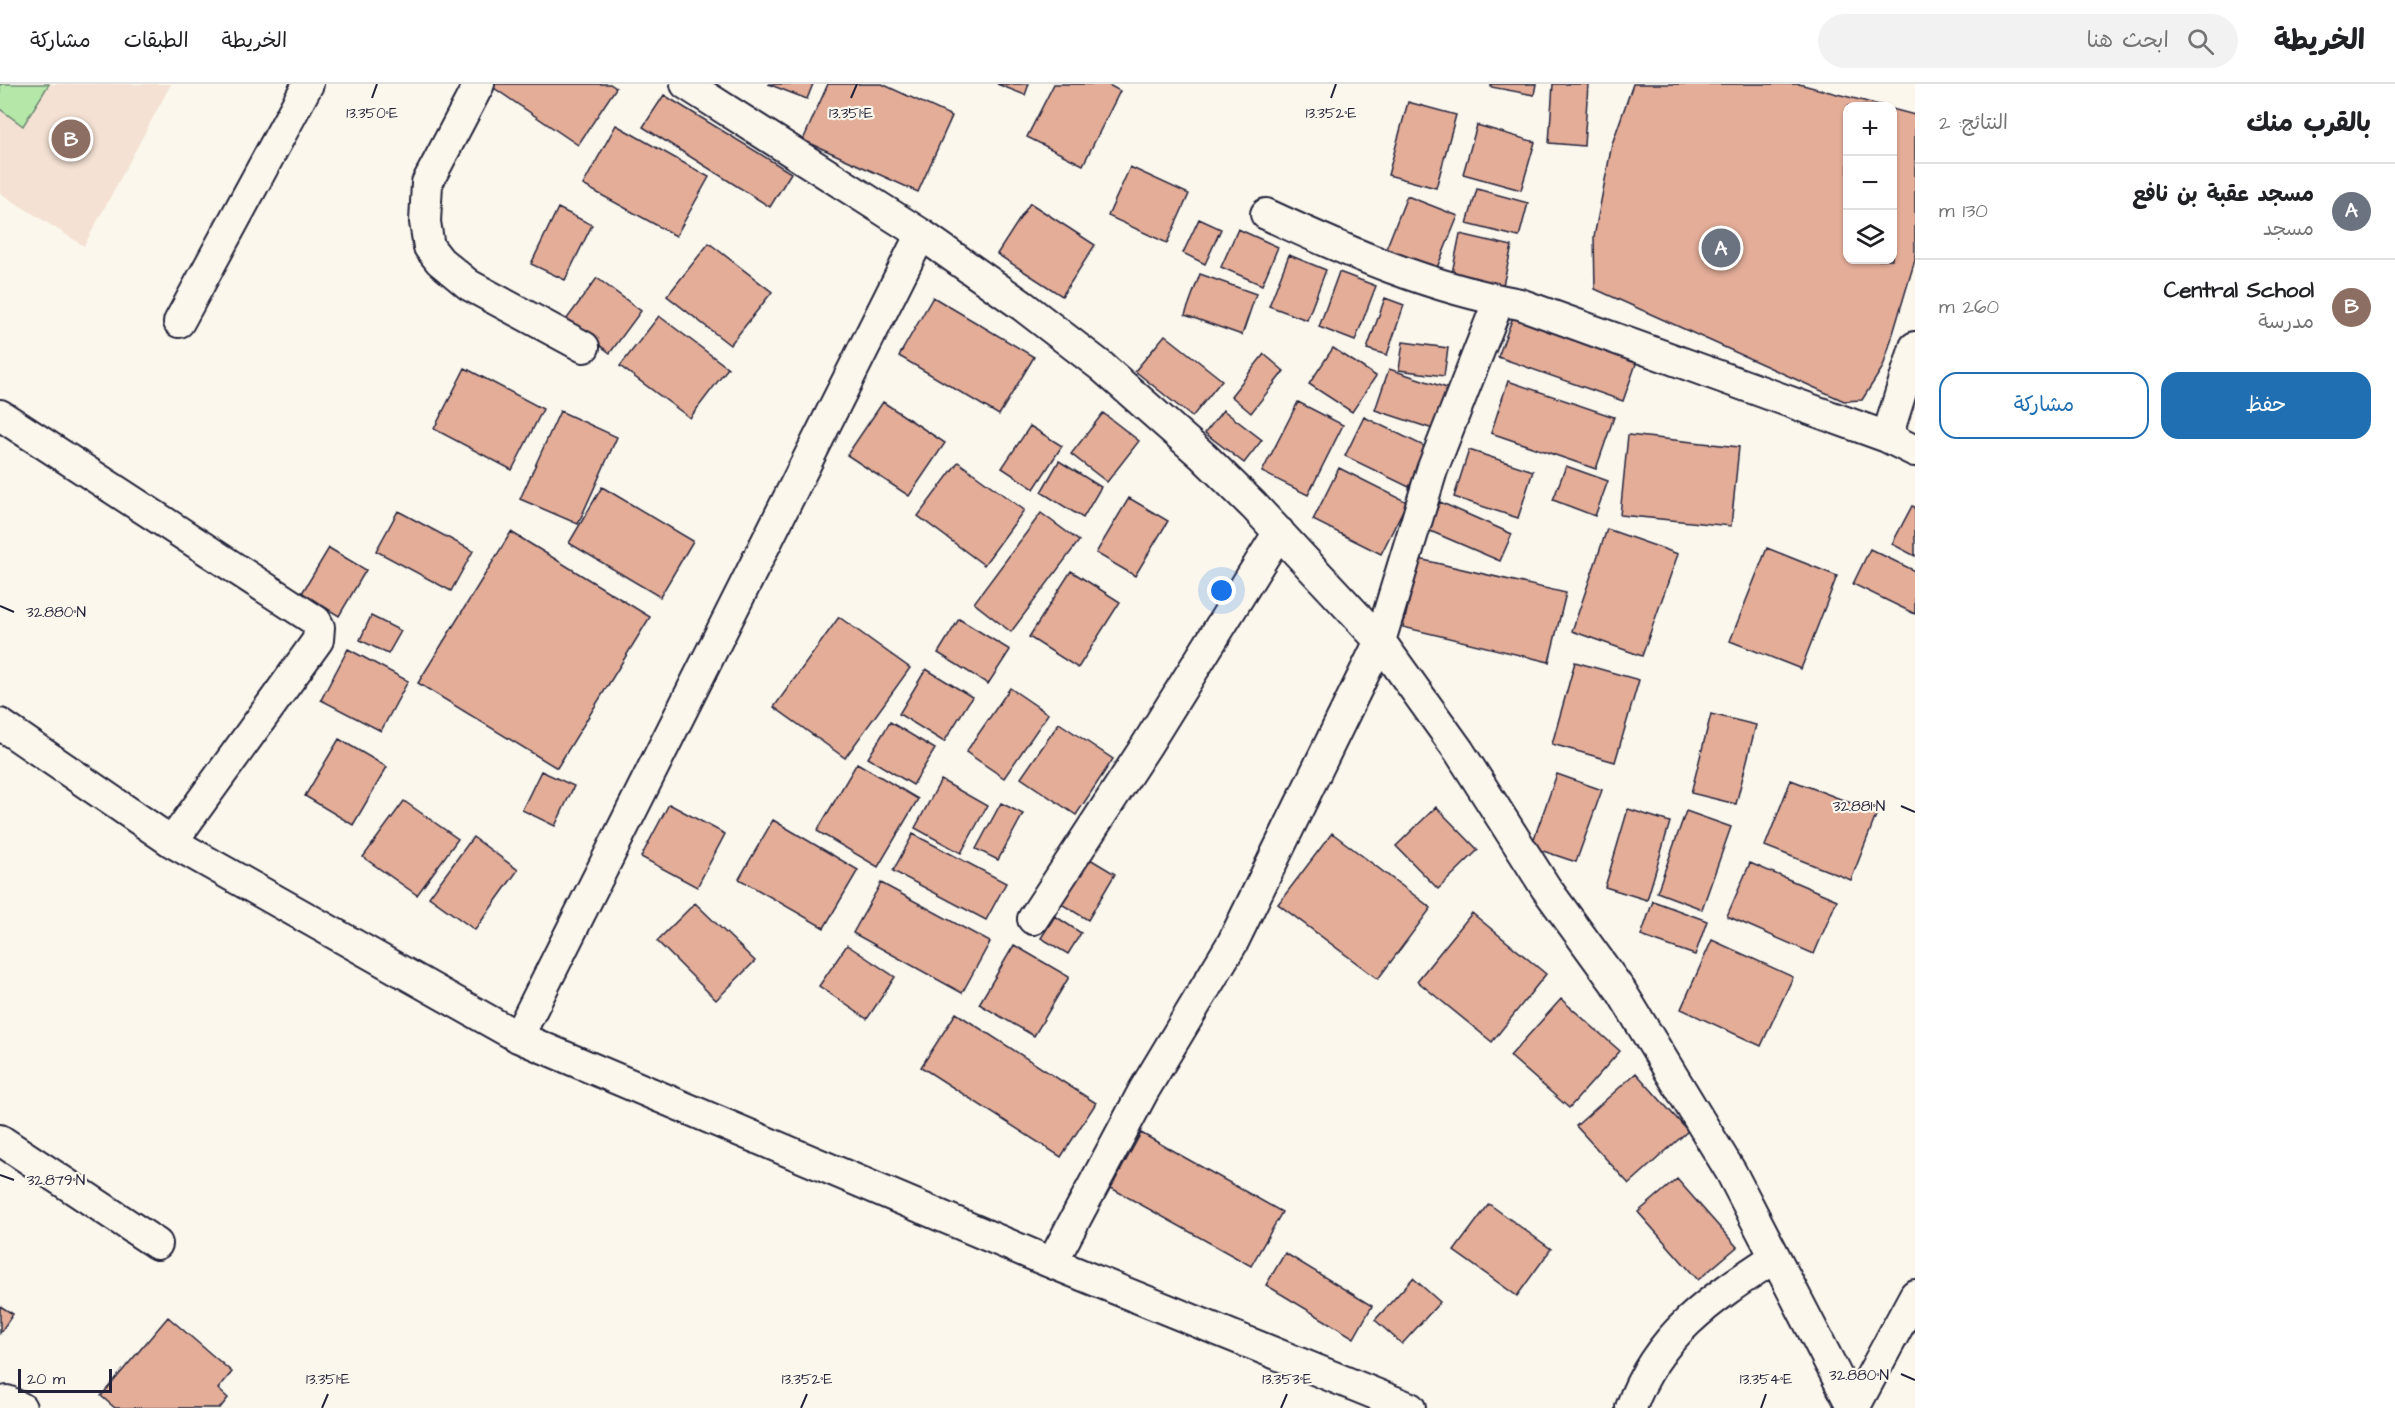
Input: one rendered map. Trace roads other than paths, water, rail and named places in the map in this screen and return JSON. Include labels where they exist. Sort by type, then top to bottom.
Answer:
[{"type":"street","points":[[179,322],[308,84]]},
{"type":"street","points":[[479,84],[427,183],[425,222],[429,247],[440,261],[469,285],[584,347]]},
{"type":"street","points":[[686,84],[921,234],[1023,306],[1101,366],[1203,456],[1279,532],[1380,641],[1459,751],[1546,888],[1621,991],[1731,1172],[1853,1408]]},
{"type":"street","points":[[1266,213],[1349,253],[1462,293],[1520,304],[1887,437],[1915,451]]},
{"type":"street","points":[[518,1037],[921,234]]},
{"type":"street","points":[[1052,1263],[1144,1090],[1233,942],[1316,777],[1380,641],[1432,470],[1499,300]]},
{"type":"street","points":[[1887,437],[1915,347]]},
{"type":"street","points":[[0,415],[316,621],[319,627],[318,640],[172,842]]},
{"type":"street","points":[[1034,919],[1146,746],[1279,532]]},
{"type":"street","points":[[0,724],[172,842],[518,1037],[1052,1263],[1410,1408]]},
{"type":"street","points":[[0,1140],[157,1244]]},
{"type":"street","points":[[1631,1408],[1655,1358],[1669,1339],[1714,1298],[1775,1257]]},
{"type":"street","points":[[1853,1408],[1915,1295]]},
{"type":"street","points":[[0,1403],[7,1401],[21,1408]]},
{"type":"place","name":"Central School","points":[[71,139]]},
{"type":"place","name":"مسجد عقبة بن نافع","points":[[1721,248]]}]
